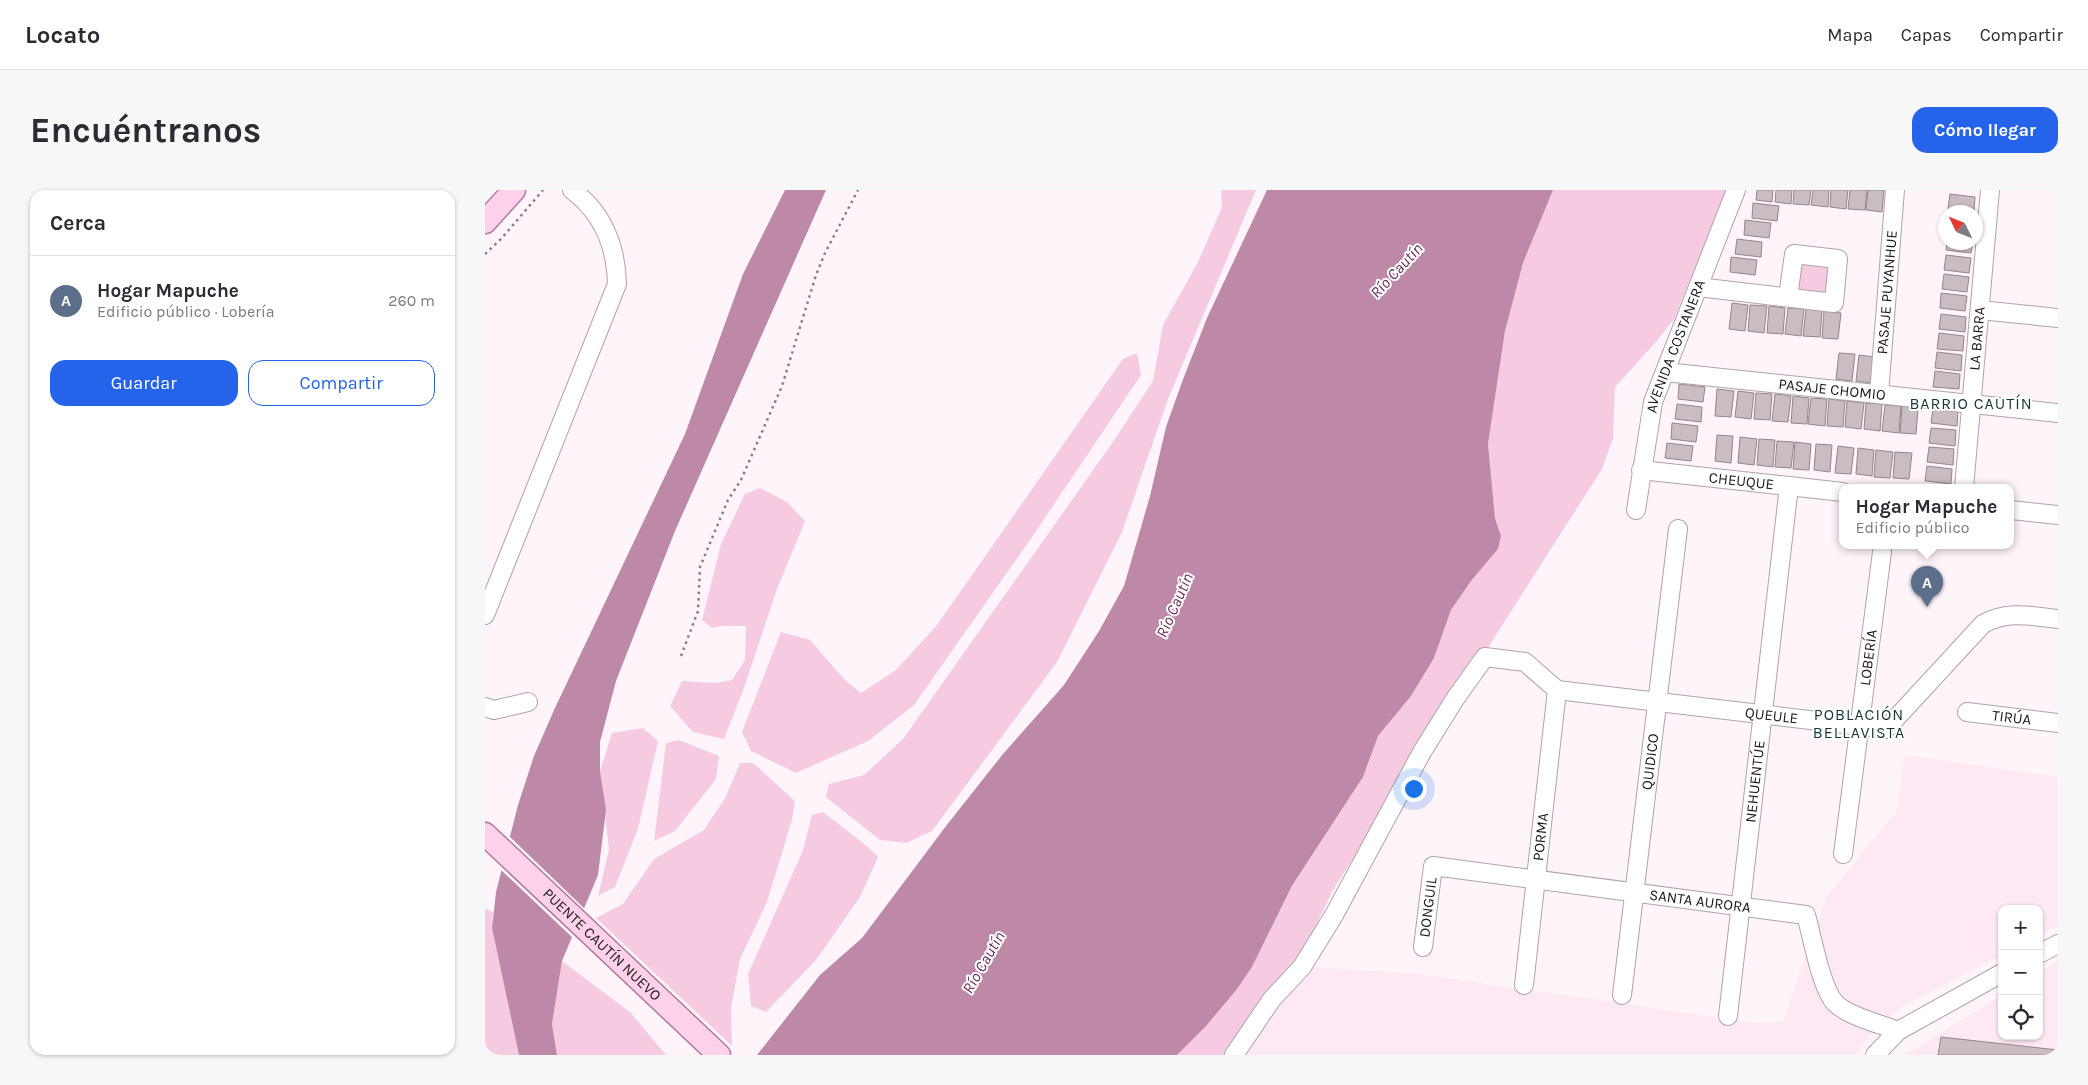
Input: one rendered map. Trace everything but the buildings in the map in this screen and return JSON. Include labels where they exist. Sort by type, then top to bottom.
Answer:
[{"type":"main road","points":[[485,222],[514,191]]},
{"type":"main road","name":"PUENTE CAUTÍN NUEVO","points":[[485,834],[719,1055]]},
{"type":"street","points":[[485,614],[617,284],[615,257],[607,232],[591,207],[572,190]]},
{"type":"street","name":"AVENIDA COSTANERA","points":[[1635,510],[1653,402],[1736,190]]},
{"type":"street","name":"PASAJE PUYANHUE","points":[[1879,394],[1895,190]]},
{"type":"street","name":"LA BARRA","points":[[1964,484],[1990,190]]},
{"type":"street","points":[[1698,287],[1788,297]]},
{"type":"street","points":[[1980,310],[2058,318]]},
{"type":"street","name":"PASAJE CHOMIO","points":[[1665,372],[2058,413]]},
{"type":"street","name":"CHEUQUE","points":[[1641,470],[1839,492]]},
{"type":"street","name":"NEHUENTÚE","points":[[1728,1016],[1789,486]]},
{"type":"street","points":[[2014,510],[2058,514]]},
{"type":"street","name":"QUIDICO","points":[[1622,995],[1678,528]]},
{"type":"street","name":"LOBERÍA","points":[[1843,854],[1882,552]]},
{"type":"street","name":"QUEULE","points":[[1557,690],[1886,728],[1977,629],[1990,620],[2013,614],[2058,619]]},
{"type":"street","points":[[1234,1055],[1272,999],[1302,967],[1330,922],[1422,752],[1455,699],[1485,657],[1525,662],[1557,690]]},
{"type":"street","name":"PORMA","points":[[1524,985],[1557,690]]},
{"type":"street","points":[[485,707],[494,710],[528,702]]},
{"type":"street","name":"TIRÚA","points":[[1967,712],[2058,723]]},
{"type":"street","name":"SANTA AURORA","points":[[1433,866],[1806,915],[1827,990],[1834,1002],[1846,1010],[1898,1031]]},
{"type":"street","name":"DONGUIL","points":[[1423,947],[1433,866]]},
{"type":"street","points":[[2043,952],[2058,944]]},
{"type":"street","points":[[1875,1055],[1898,1031],[1998,975]]},
{"type":"path","points":[[485,254],[501,239],[543,190]]},
{"type":"path","points":[[681,656],[698,611],[700,567],[727,500],[741,480],[782,386],[816,275],[825,252],[858,190]]},
{"type":"shaded area","points":[[1221,190],[1256,190],[1168,399],[1122,532],[1057,662],[932,831],[906,843],[880,840],[826,797],[829,784],[864,775],[903,739],[1113,442],[1153,381],[1163,325],[1198,262],[1222,207]]},
{"type":"shaded area","points":[[1553,190],[1727,190],[1674,319],[1615,387],[1613,439],[1602,469],[1333,890],[1297,965],[1256,1008],[1225,1055],[1177,1055],[1237,989],[1252,967],[1292,887],[1363,777],[1378,736],[1411,696],[1434,658],[1451,610],[1471,581],[1498,549],[1501,536],[1495,518],[1488,444],[1505,331],[1523,263]]},
{"type":"shaded area","points":[[1796,257],[1835,262],[1831,300],[1793,295]]},
{"type":"shaded area","points":[[1137,353],[1141,375],[1032,537],[914,705],[868,741],[796,773],[751,751],[742,732],[781,632],[810,640],[845,680],[861,693],[896,670],[937,625],[1123,359]]},
{"type":"shaded area","points":[[760,488],[787,502],[805,521],[777,589],[744,688],[724,739],[693,732],[670,706],[682,681],[717,683],[732,680],[745,660],[746,626],[712,628],[702,620],[721,544],[745,494]]},
{"type":"shaded area","points":[[643,728],[658,741],[638,829],[615,887],[598,896],[609,850],[600,771],[612,733]]},
{"type":"shaded area","points":[[679,740],[719,756],[716,779],[675,831],[654,841],[666,743]]},
{"type":"shaded area","points":[[1905,755],[2058,777],[2058,925],[2043,933],[2043,905],[1998,905],[1998,957],[1902,1006],[1875,1030],[1856,1055],[1234,1055],[1302,967],[1412,973],[1755,1023],[1783,1022],[1826,898],[1891,817],[1896,816]]},
{"type":"shaded area","points":[[740,763],[753,763],[795,801],[792,820],[767,902],[740,959],[731,1008],[732,1046],[596,918],[623,904],[654,859],[704,830],[725,798]]},
{"type":"shaded area","points":[[823,812],[878,857],[860,897],[816,960],[766,1012],[751,1006],[748,974],[803,850],[812,815]]},
{"type":"shaded area","points":[[485,909],[493,912],[492,928],[519,1055],[485,1055]]},
{"type":"shaded area","points":[[562,961],[631,1013],[666,1055],[557,1055],[552,1024]]},
{"type":"shaded area","points":[[2058,961],[2058,1055],[1905,1055],[1998,997],[1998,1040],[2043,1040],[2043,970]]},
{"type":"water","points":[[785,190],[826,190],[675,531],[616,681],[600,742],[600,771],[606,810],[598,875],[562,961],[552,1024],[557,1055],[519,1055],[492,928],[496,892],[518,805],[534,756],[554,710],[685,434],[743,274]]},
{"type":"water","name":"Río Cautín","points":[[1267,190],[1553,190],[1523,263],[1505,331],[1488,444],[1495,518],[1501,536],[1498,549],[1471,581],[1451,610],[1434,658],[1411,696],[1378,736],[1363,777],[1292,886],[1252,967],[1237,989],[1206,1026],[1177,1055],[757,1055],[820,975],[862,938],[1003,754],[1064,685],[1099,631],[1124,586],[1150,496],[1166,427],[1182,382],[1207,318]]},
{"type":"pier","points":[[508,835],[586,910],[574,939],[499,868]]},
{"type":"place","name":"Hogar Mapuche","points":[[1927,607]]},
{"type":"district","name":"BARRIO CAUTÍN","points":[[1971,403]]},
{"type":"district","name":"POBLACIÓN BELLAVISTA","points":[[1859,723]]}]
